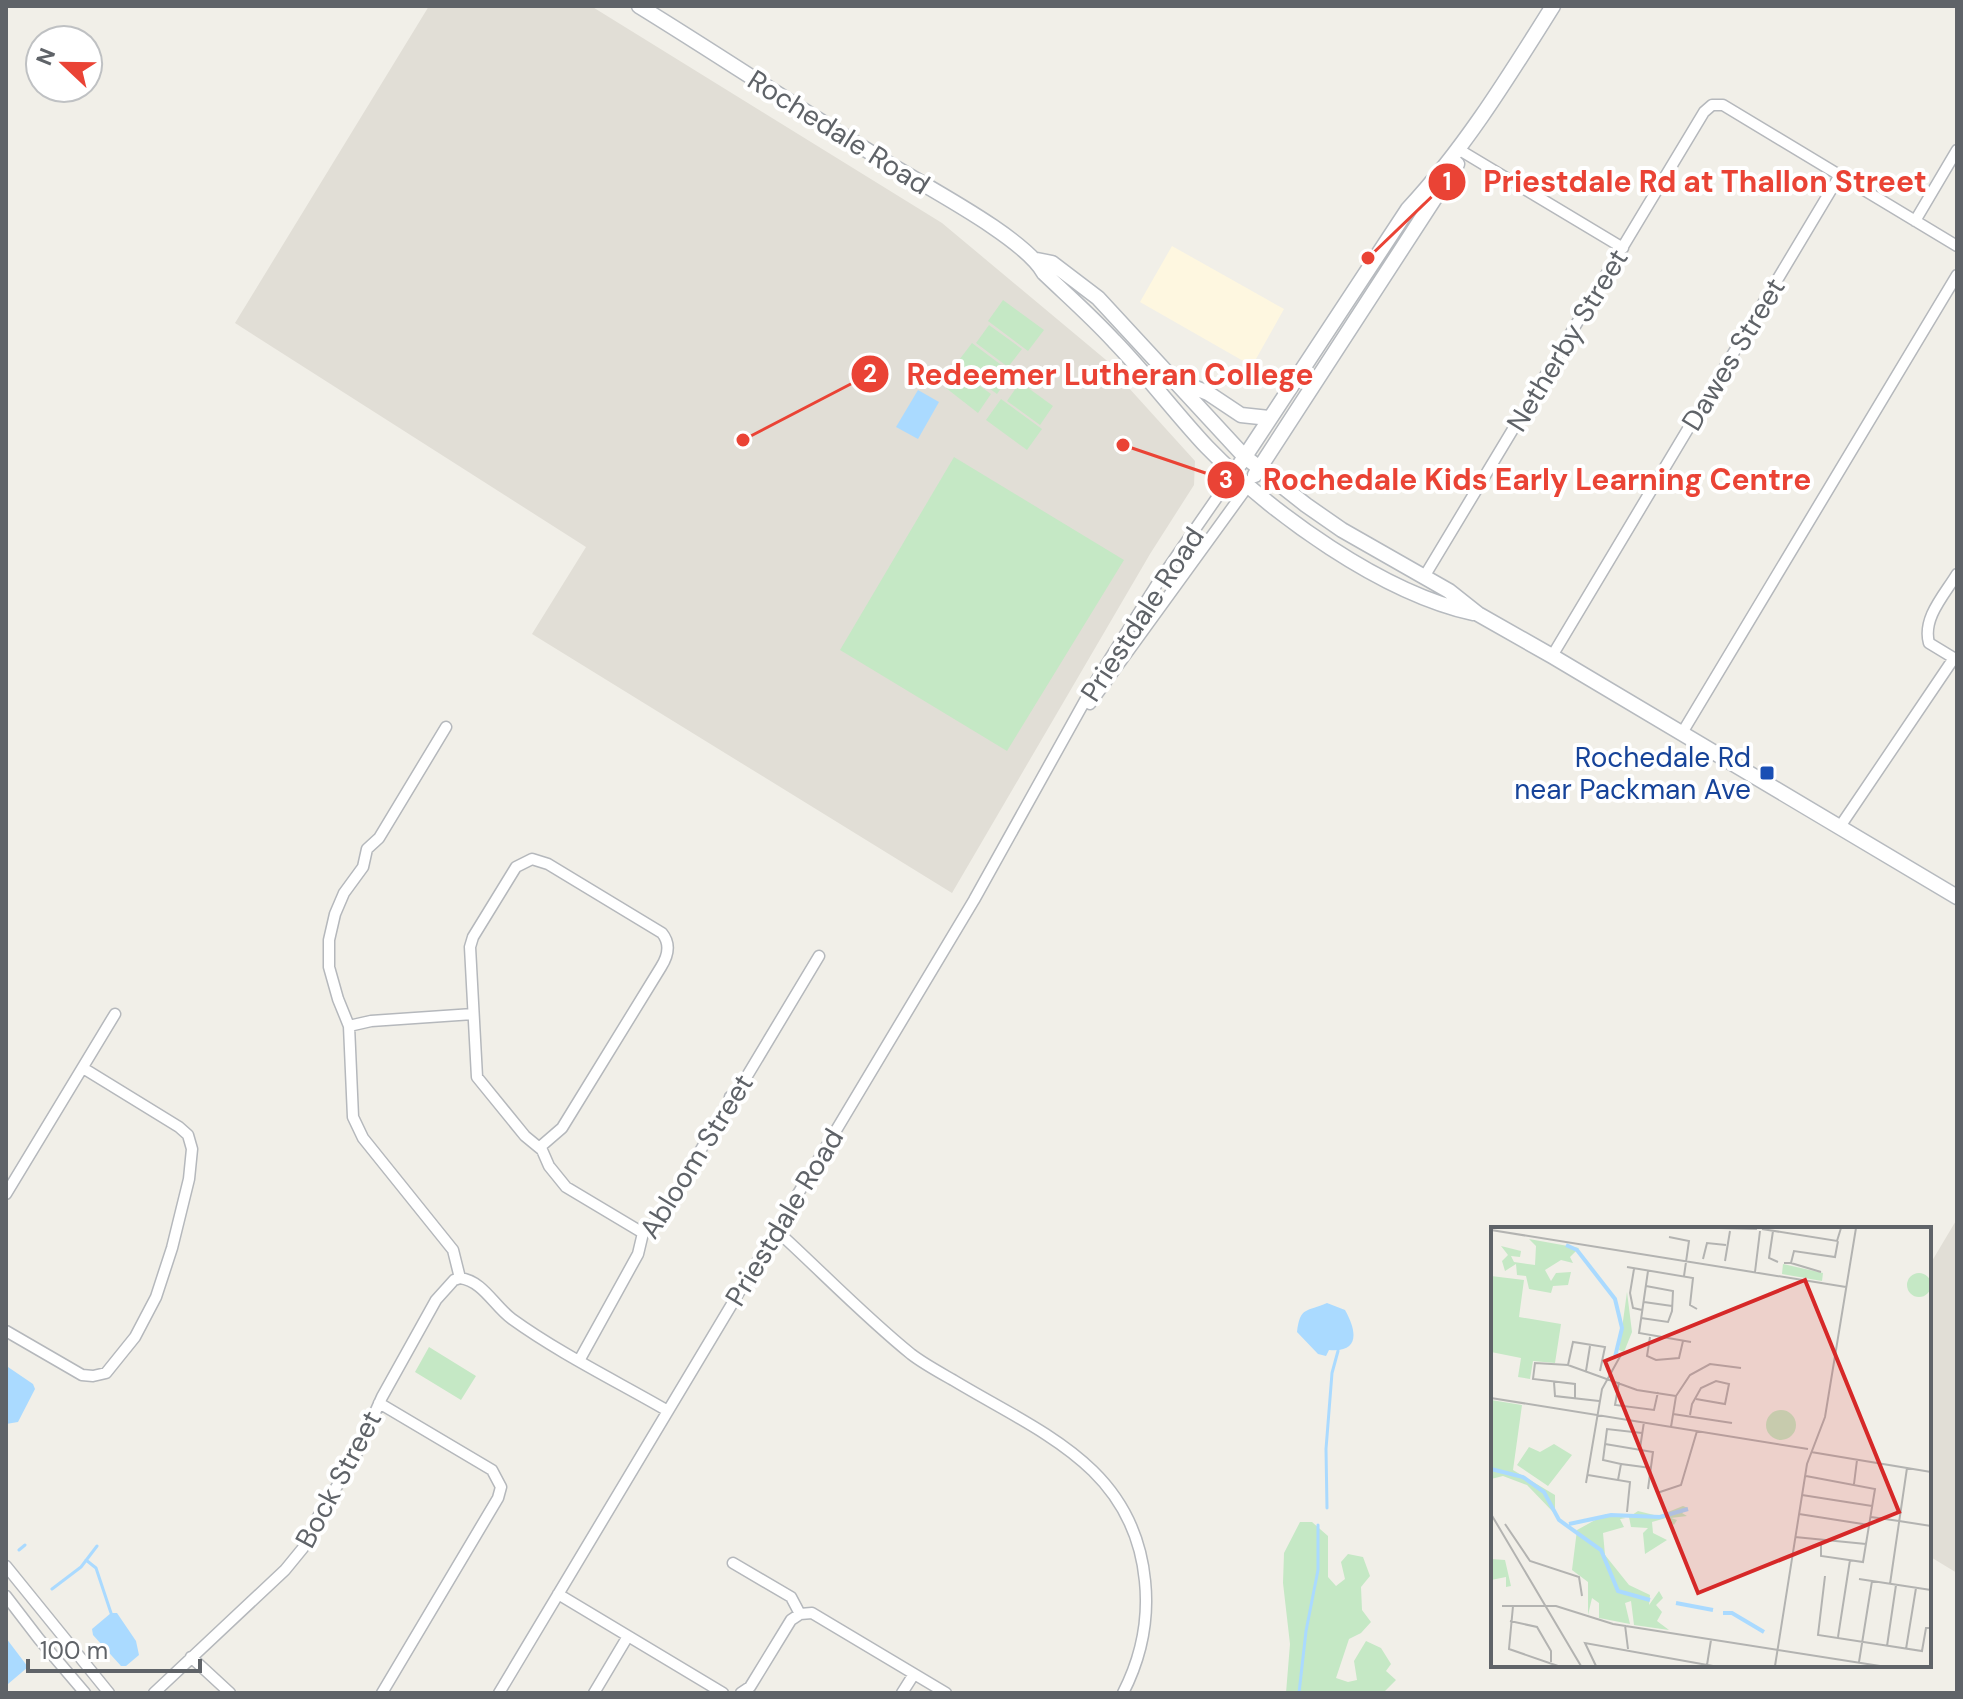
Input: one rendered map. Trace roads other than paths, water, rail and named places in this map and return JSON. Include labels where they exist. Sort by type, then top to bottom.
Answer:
[{"type":"main road","name":"Rochedale Road","points":[[639,6],[762,86],[981,220],[1037,260],[1052,263],[1098,298],[1244,456],[1342,530],[1449,591],[1478,614],[1957,897]]},
{"type":"main road","name":"Priestdale Road","points":[[1248,486],[1553,6]]},
{"type":"main road","name":"Priestdale Road","points":[[1234,473],[1408,209],[1461,151]]},
{"type":"main road","name":"Rochedale Road","points":[[1037,260],[1044,273],[1115,342],[1208,448],[1248,486],[1297,524],[1365,568],[1441,606],[1478,614]]},
{"type":"main road","points":[[1174,379],[1208,393],[1241,415],[1269,418]]},
{"type":"street","name":"Netherby Street","points":[[1424,577],[1704,112],[1712,105],[1723,105],[1840,175]]},
{"type":"street","points":[[1915,221],[1957,150]]},
{"type":"street","points":[[1461,151],[1623,248]]},
{"type":"street","points":[[1840,175],[1957,246]]},
{"type":"street","name":"Dawes Street","points":[[1552,656],[1840,175]]},
{"type":"street","points":[[1682,733],[1957,275]]},
{"type":"street","name":"Priestdale Road","points":[[499,1693],[974,900],[1097,679],[1157,584],[1234,473]]},
{"type":"street","name":"Priestdale Road","points":[[1066,738],[1248,486]]},
{"type":"street","points":[[1839,828],[1956,659],[1929,643],[1926,631],[1929,620],[1957,574]]},
{"type":"street","points":[[446,727],[379,838],[367,849],[363,867],[344,893],[335,914],[329,940],[329,967],[349,1026],[353,1117],[363,1138],[453,1250],[460,1278],[479,1285],[499,1308],[520,1325],[668,1411]]},
{"type":"street","points":[[540,1147],[562,1128],[666,960],[667,939],[662,933],[539,860],[522,862],[516,867],[470,947],[477,1077],[525,1136],[540,1147],[549,1166],[566,1187],[643,1233]]},
{"type":"street","name":"Abloom Street","points":[[580,1359],[638,1254],[643,1233],[662,1215],[721,1116],[728,1110],[730,1097],[738,1091],[819,956]]},
{"type":"street","points":[[6,1194],[115,1014]]},
{"type":"street","points":[[349,1026],[371,1021],[473,1014]]},
{"type":"street","points":[[6,1331],[82,1375],[106,1373],[135,1337],[156,1297],[172,1248],[189,1179],[192,1149],[188,1135],[83,1068]]},
{"type":"street","points":[[776,1230],[913,1356],[1059,1441],[1101,1477],[1125,1509],[1140,1549],[1148,1607],[1141,1647],[1123,1693]]},
{"type":"street","name":"Bock Street","points":[[154,1693],[285,1570],[303,1548],[313,1525],[355,1457],[379,1403],[436,1300],[454,1280],[460,1278]]},
{"type":"street","points":[[379,1403],[492,1470],[501,1487],[498,1498],[382,1693]]},
{"type":"street","points":[[733,1563],[791,1597],[800,1614]]},
{"type":"street","points":[[6,1566],[109,1693]]},
{"type":"street","points":[[558,1594],[723,1693]]},
{"type":"street","points":[[6,1596],[85,1693]]},
{"type":"street","points":[[741,1693],[750,1687],[791,1620],[800,1614],[812,1613],[946,1693]]},
{"type":"street","points":[[594,1693],[628,1636]]},
{"type":"street","points":[[191,1657],[230,1693]]},
{"type":"street","points":[[902,1693],[914,1674]]},
{"type":"water","points":[[918,390],[939,402],[918,439],[896,427]]},
{"type":"water","points":[[1327,1303],[1345,1310],[1352,1326],[1353,1339],[1346,1348],[1329,1350],[1326,1356],[1318,1354],[1297,1332],[1303,1314]]},
{"type":"water","points":[[8,1367],[33,1384],[35,1389],[18,1422],[6,1424]]},
{"type":"water","points":[[111,1613],[117,1613],[136,1641],[139,1655],[126,1666],[121,1666],[93,1635],[92,1629]]},
{"type":"water","points":[[6,1638],[28,1667],[8,1684],[6,1681]]},
{"type":"waterway","points":[[1327,1508],[1326,1449],[1332,1373],[1338,1351]]},
{"type":"waterway","points":[[1299,1693],[1306,1631],[1318,1570],[1318,1525]]},
{"type":"waterway","points":[[19,1550],[25,1545]]},
{"type":"waterway","points":[[52,1589],[81,1567],[97,1546]]},
{"type":"waterway","points":[[86,1560],[96,1568],[111,1613]]},
{"type":"place","name":"Priestdale Rd at Thallon Street","points":[[1368,258]]},
{"type":"place","name":"Redeemer Lutheran College","points":[[743,440]]},
{"type":"place","name":"Rochedale Kids Early Learning Centre","points":[[1123,445]]},
{"type":"place","name":"Rochedale Rd near Packman Ave","points":[[1767,773]]}]
